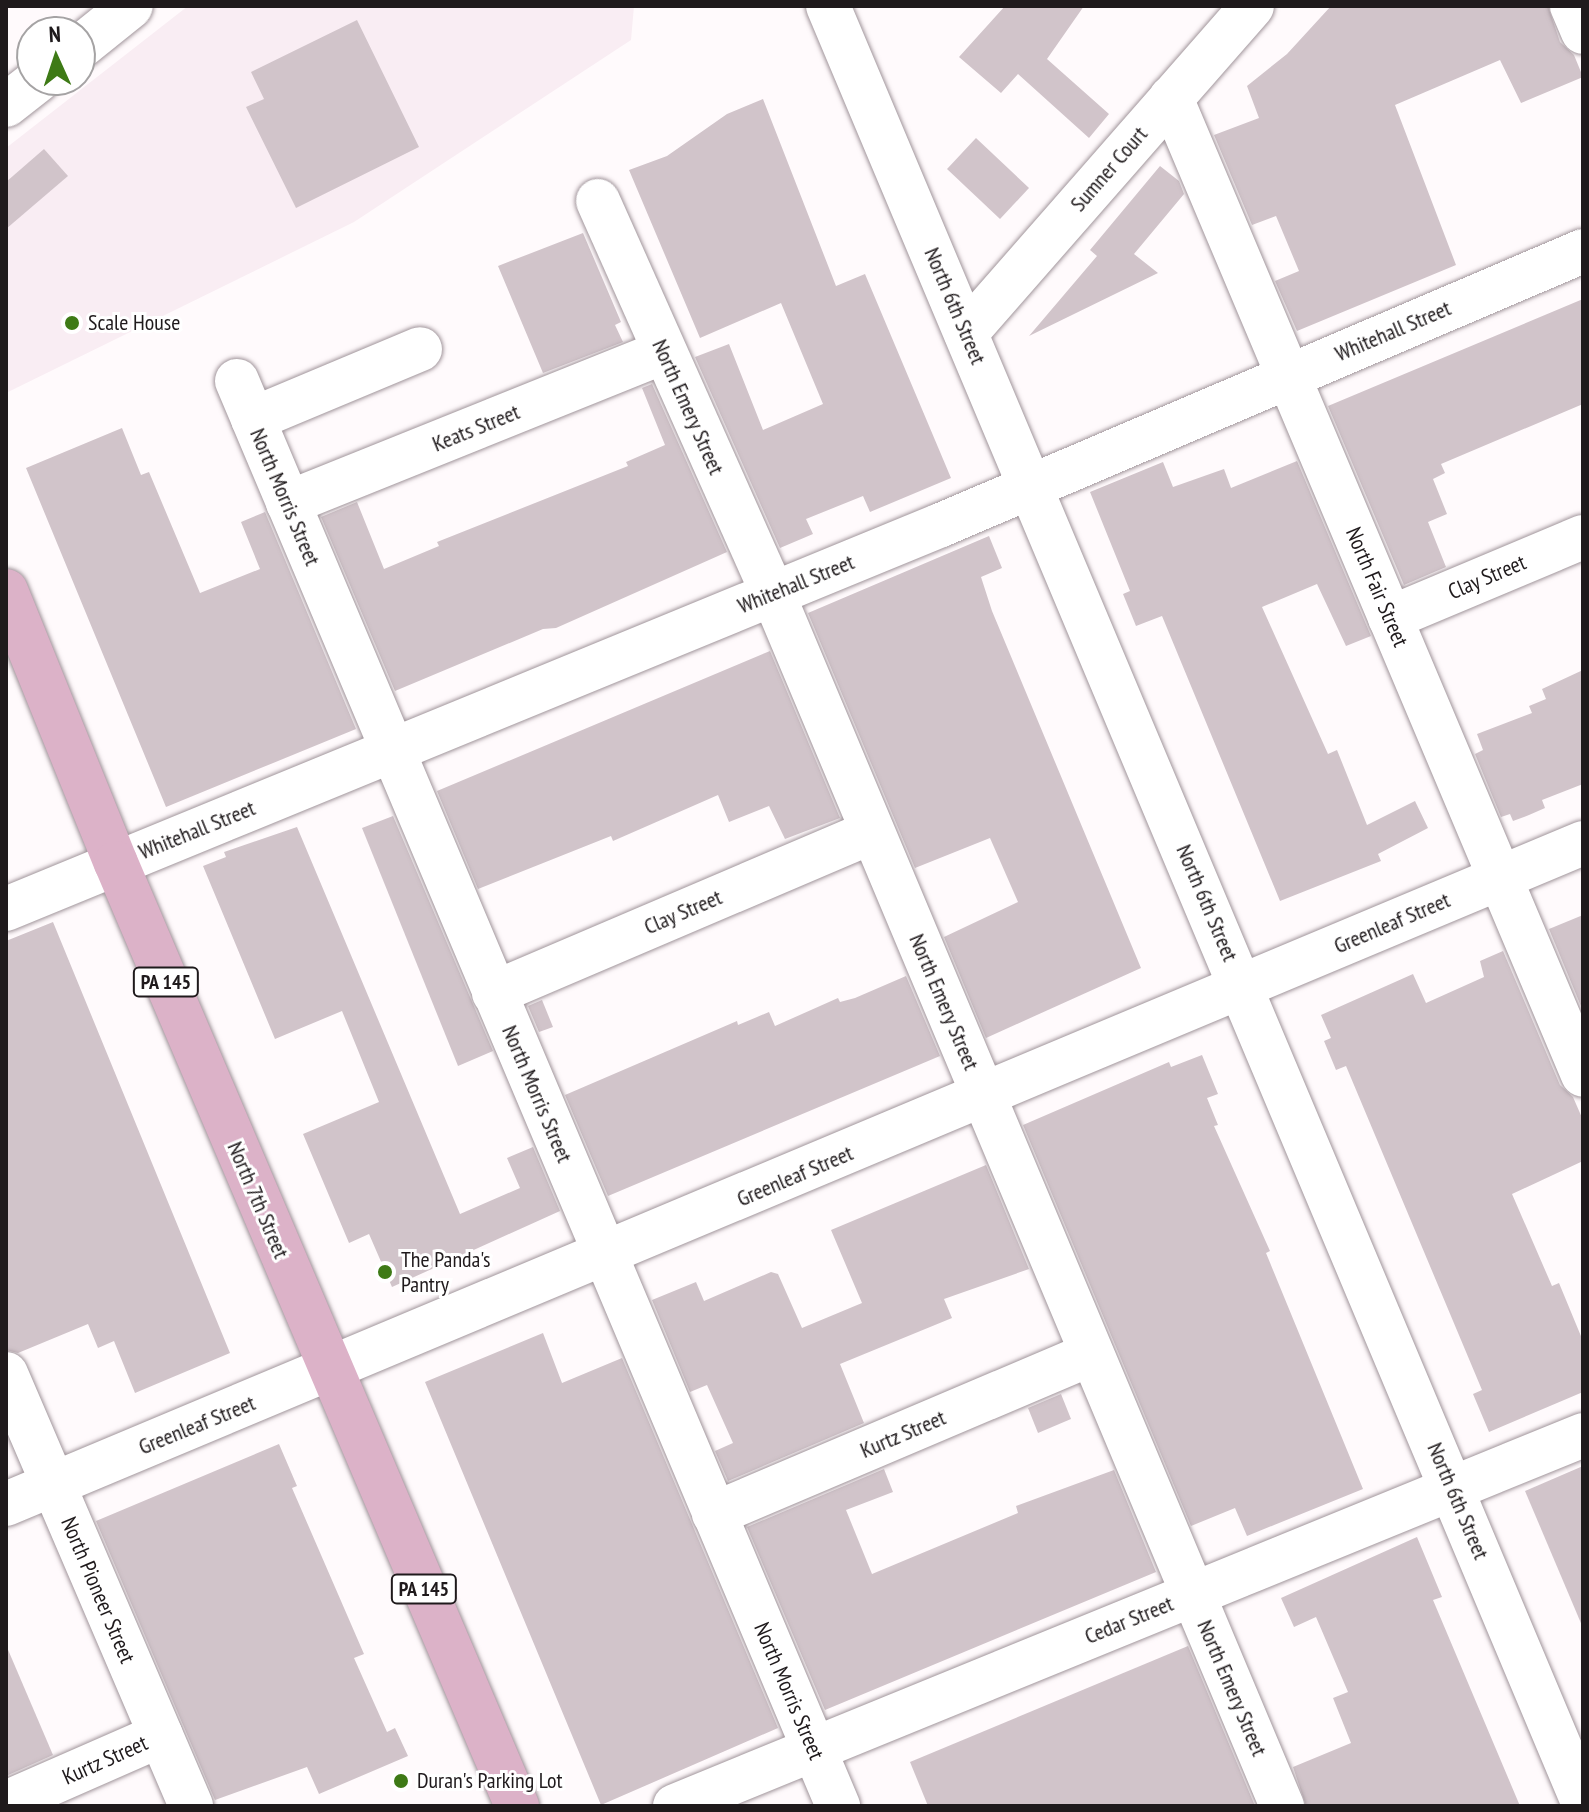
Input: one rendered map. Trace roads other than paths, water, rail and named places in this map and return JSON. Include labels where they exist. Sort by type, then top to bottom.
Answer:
[{"type":"main road","name":"North 7th Street","points":[[6,591],[116,863],[517,1806]]},
{"type":"street","points":[[96,34],[131,6]]},
{"type":"street","name":"North 6th Street","points":[[828,6],[1583,1802]]},
{"type":"street","name":"Sumner Court","points":[[966,333],[1252,6]]},
{"type":"street","points":[[1572,6],[1583,32]]},
{"type":"street","name":"North Fair Street","points":[[1171,98],[1583,1075]]},
{"type":"street","name":"North Emery Street","points":[[598,201],[773,594],[1282,1806]]},
{"type":"street","name":"Whitehall Street","points":[[6,909],[773,594],[1583,251]]},
{"type":"street","name":"North Morris Street","points":[[420,349],[245,400],[838,1806]]},
{"type":"street","name":"Keats Street","points":[[288,503],[664,352]]},
{"type":"street","name":"Clay Street","points":[[1390,618],[1583,537]]},
{"type":"street","name":"Clay Street","points":[[494,993],[872,832]]},
{"type":"street","name":"Greenleaf Street","points":[[6,1504],[984,1097],[1583,843]]},
{"type":"street","name":"Kurtz Street","points":[[714,1514],[1091,1354]]},
{"type":"street","name":"North Pioneer Street","points":[[6,1374],[191,1806]]},
{"type":"street","name":"Cedar Street","points":[[675,1806],[813,1746],[1583,1435]]},
{"type":"street","name":"Kurtz Street","points":[[6,1803],[161,1735]]},
{"type":"place","name":"Scale House","points":[[72,323]]},
{"type":"place","name":"The Panda's Pantry","points":[[385,1272]]},
{"type":"place","name":"Duran's Parking Lot","points":[[401,1781]]}]
